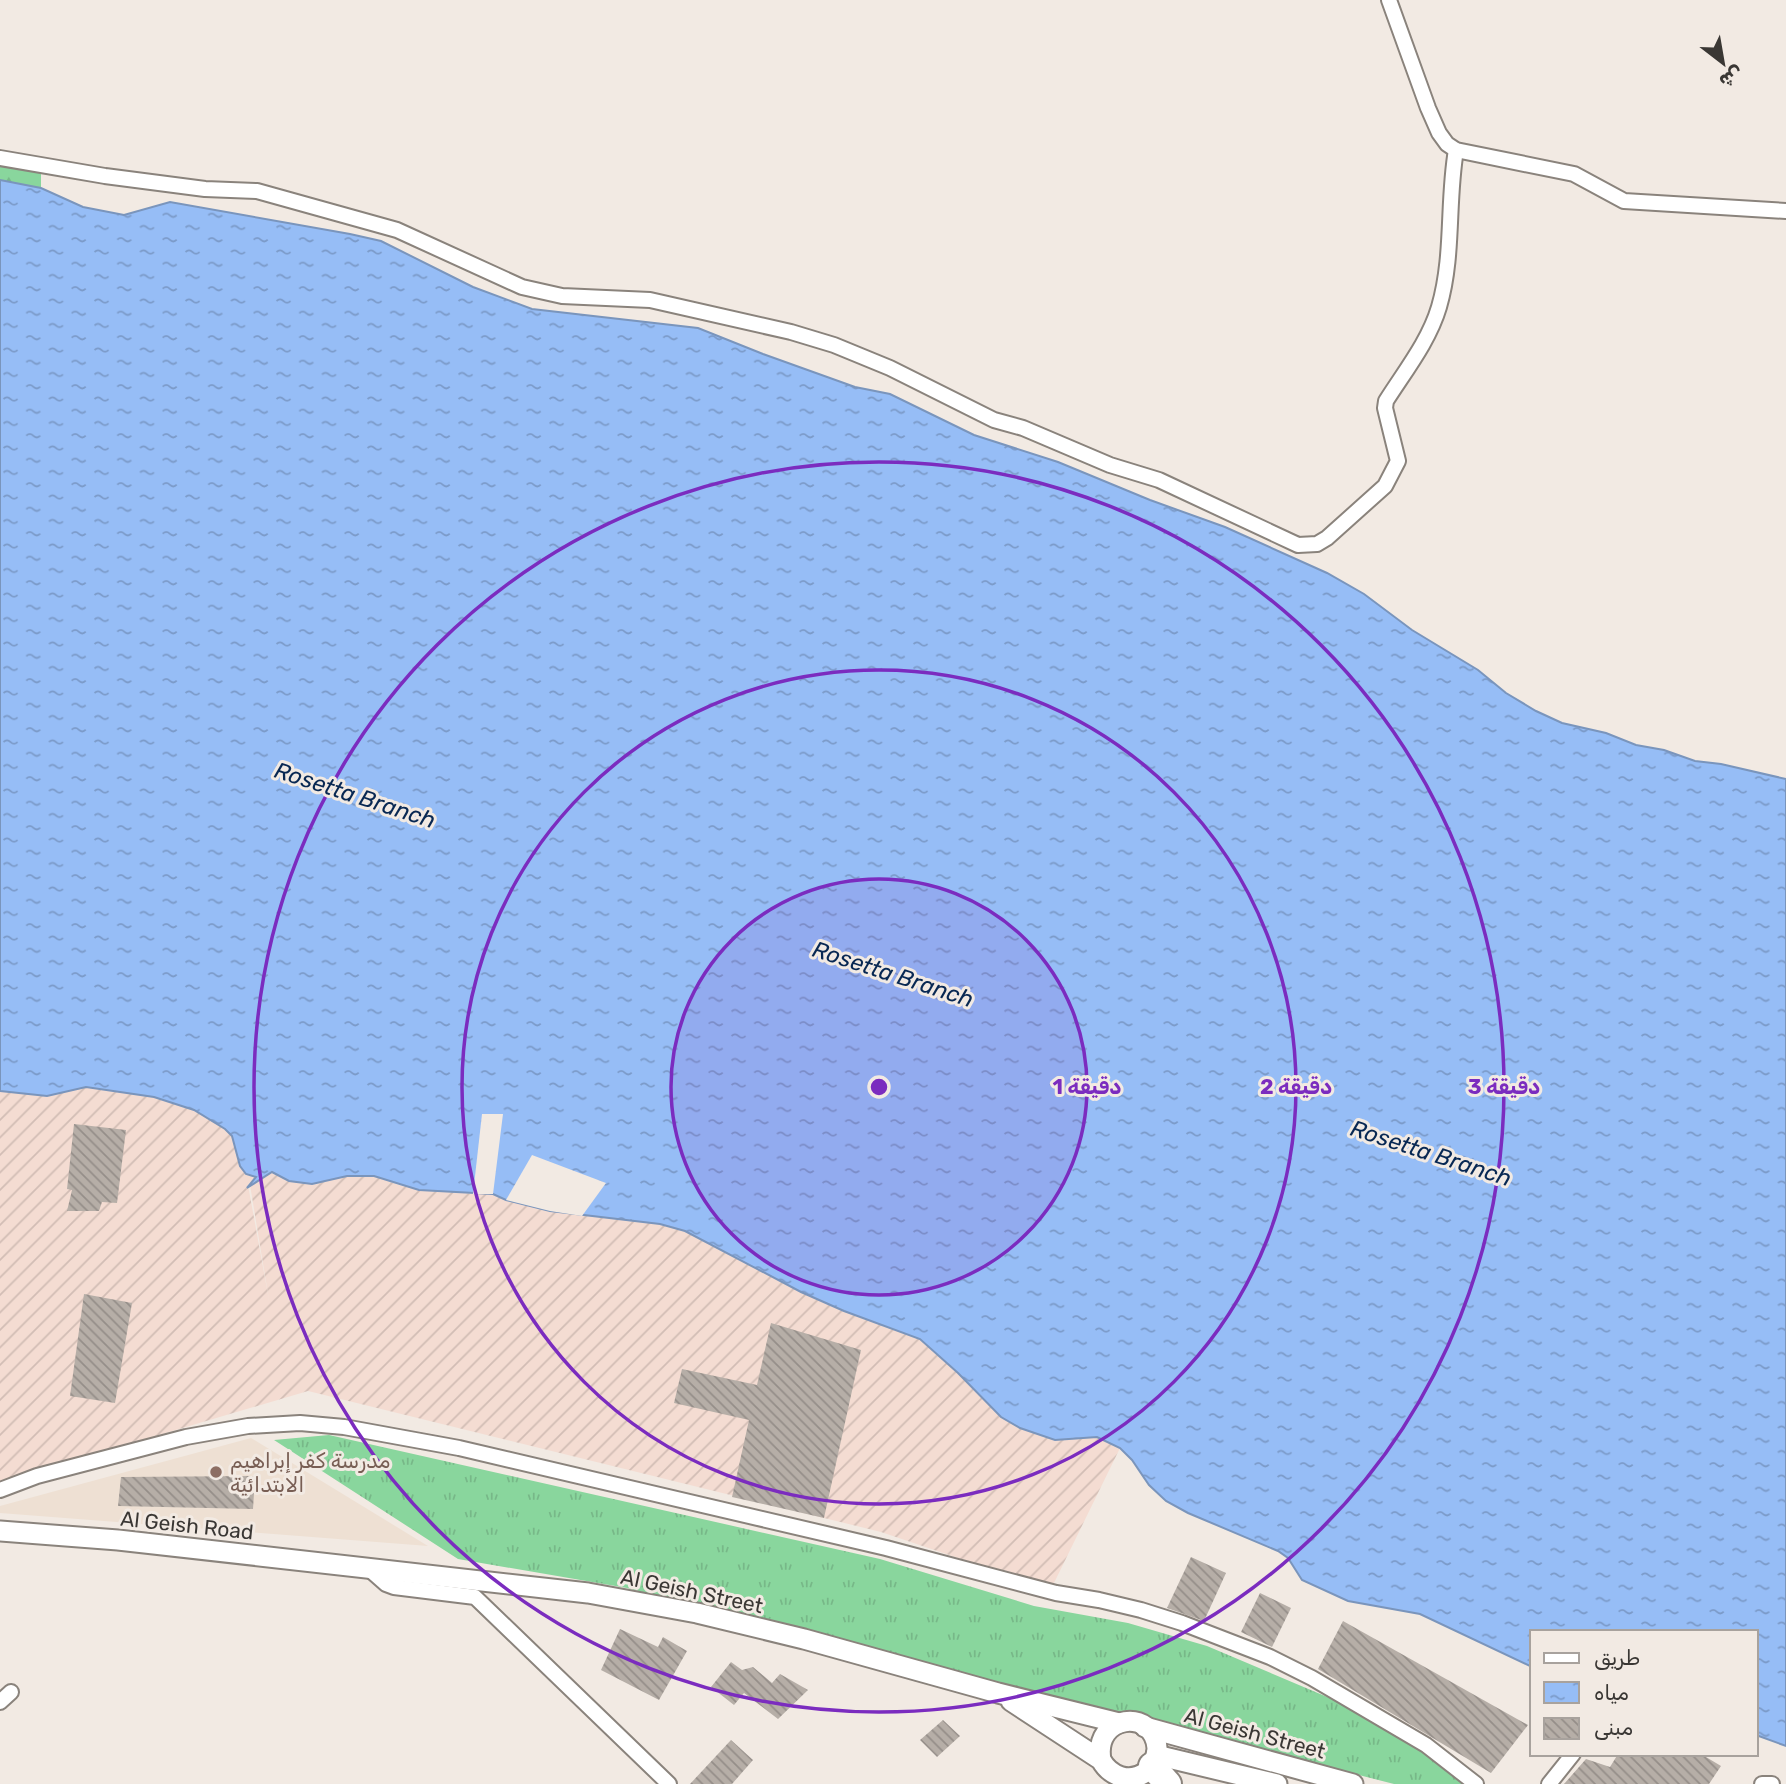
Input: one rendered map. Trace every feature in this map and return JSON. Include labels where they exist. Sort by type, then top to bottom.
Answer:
[{"type":"main road","name":"Al Geish Road","points":[[0,1531],[118,1540],[369,1569]]},
{"type":"main road","name":"Al Geish Street","points":[[369,1569],[588,1593],[697,1613],[1119,1723]]},
{"type":"main road","name":"Al Geish Street","points":[[999,1692],[1101,1760]]},
{"type":"main road","points":[[1132,1721],[1145,1727],[1155,1739],[1159,1768],[1122,1781],[1112,1774],[1101,1760],[1100,1742],[1111,1727],[1119,1723],[1132,1721]]},
{"type":"main road","name":"Al Geish Street","points":[[1145,1727],[1353,1784]]},
{"type":"main road","name":"Al Geish Street","points":[[1159,1768],[1230,1773],[1277,1784]]},
{"type":"main road","points":[[1211,1784],[1230,1773]]},
{"type":"street","points":[[1389,0],[1439,133],[1455,150],[1566,171],[1585,178],[1624,201],[1786,211]]},
{"type":"street","points":[[0,158],[205,189],[257,191],[397,230],[522,287],[562,296],[650,300],[791,332],[834,345],[890,368],[994,420],[1023,428],[1111,465],[1159,480],[1298,545],[1308,546],[1327,538],[1385,486],[1398,461],[1386,401],[1426,338],[1439,309],[1447,266],[1455,150]]},
{"type":"street","points":[[0,1490],[37,1476],[186,1437],[248,1426],[300,1423],[344,1427],[458,1448],[886,1548],[1056,1593],[1120,1605],[1182,1623],[1270,1657],[1312,1678],[1426,1745],[1476,1784]]},
{"type":"street","points":[[369,1569],[386,1584],[394,1587],[475,1597],[669,1784]]},
{"type":"street","points":[[1549,1784],[1571,1756]]},
{"type":"street","points":[[1762,1784],[1772,1784]]},
{"type":"shaded area","points":[[86,1087],[154,1097],[194,1110],[232,1136],[240,1166],[256,1177],[248,1185],[269,1300],[250,1185],[272,1172],[289,1181],[312,1184],[347,1176],[374,1176],[399,1185],[493,1194],[550,1211],[660,1224],[685,1231],[801,1292],[920,1339],[1001,1417],[1073,1439],[1082,1436],[1097,1437],[1120,1448],[1054,1583],[1035,1584],[881,1532],[308,1391],[0,1482],[0,1091],[47,1096]]},
{"type":"shaded area","name":"مدرسة كفر إبراهيم الابتدائية","points":[[251,1438],[428,1546],[0,1513],[0,1506]]},
{"type":"green space","points":[[0,161],[41,168],[41,188],[0,180]]},
{"type":"green space","points":[[329,1435],[880,1559],[1034,1606],[1128,1623],[1207,1646],[1391,1724],[1466,1784],[1394,1784],[627,1588],[458,1559],[274,1440]]},
{"type":"water","name":"Rosetta Branch","points":[[0,180],[41,188],[83,207],[124,215],[170,202],[381,241],[473,287],[532,309],[698,328],[855,387],[890,394],[974,435],[1058,462],[1225,527],[1327,573],[1364,594],[1412,630],[1478,670],[1506,693],[1562,723],[1606,733],[1636,745],[1664,750],[1695,761],[1721,764],[1786,779],[1786,1746],[1758,1736],[1758,1630],[1530,1630],[1530,1666],[1420,1614],[1348,1601],[1302,1580],[1288,1558],[1278,1551],[1166,1501],[1149,1485],[1120,1448],[1097,1437],[1055,1440],[1020,1428],[1001,1417],[920,1339],[801,1292],[685,1231],[660,1224],[550,1211],[493,1194],[419,1190],[374,1176],[347,1176],[312,1184],[289,1181],[272,1172],[247,1188],[256,1177],[246,1174],[240,1166],[232,1136],[194,1110],[154,1097],[86,1087],[47,1096],[0,1091]]},
{"type":"pier","points":[[482,1114],[503,1114],[493,1194],[473,1194]]},
{"type":"pier","points":[[532,1155],[606,1183],[582,1216],[506,1200]]},
{"type":"building","points":[[74,1124],[126,1130],[117,1203],[102,1202],[99,1211],[67,1211],[72,1190],[67,1189]]},
{"type":"building","points":[[84,1294],[132,1303],[115,1403],[70,1396]]},
{"type":"building","points":[[771,1323],[861,1350],[824,1518],[732,1497],[749,1420],[674,1403],[682,1369],[757,1385]]},
{"type":"building","points":[[255,1476],[253,1509],[118,1506],[121,1477]]},
{"type":"building","points":[[1191,1557],[1226,1573],[1204,1621],[1167,1608]]},
{"type":"building","points":[[1260,1593],[1291,1608],[1272,1647],[1241,1632]]},
{"type":"building","points":[[1343,1621],[1528,1725],[1491,1773],[1318,1669]]},
{"type":"building","points":[[620,1629],[658,1647],[663,1637],[687,1651],[659,1700],[601,1670]]},
{"type":"building","points":[[731,1662],[742,1670],[753,1667],[772,1683],[780,1674],[808,1690],[778,1719],[744,1693],[734,1705],[711,1687]]},
{"type":"building","points":[[943,1720],[960,1736],[937,1757],[920,1740]]},
{"type":"building","points":[[731,1740],[753,1760],[732,1784],[690,1784]]},
{"type":"building","points":[[1617,1756],[1704,1756],[1721,1766],[1709,1784],[1564,1784],[1586,1759],[1610,1767]]},
{"type":"place","name":"مدرسة كفر إبراهيم الابتدائية","points":[[216,1472]]}]
